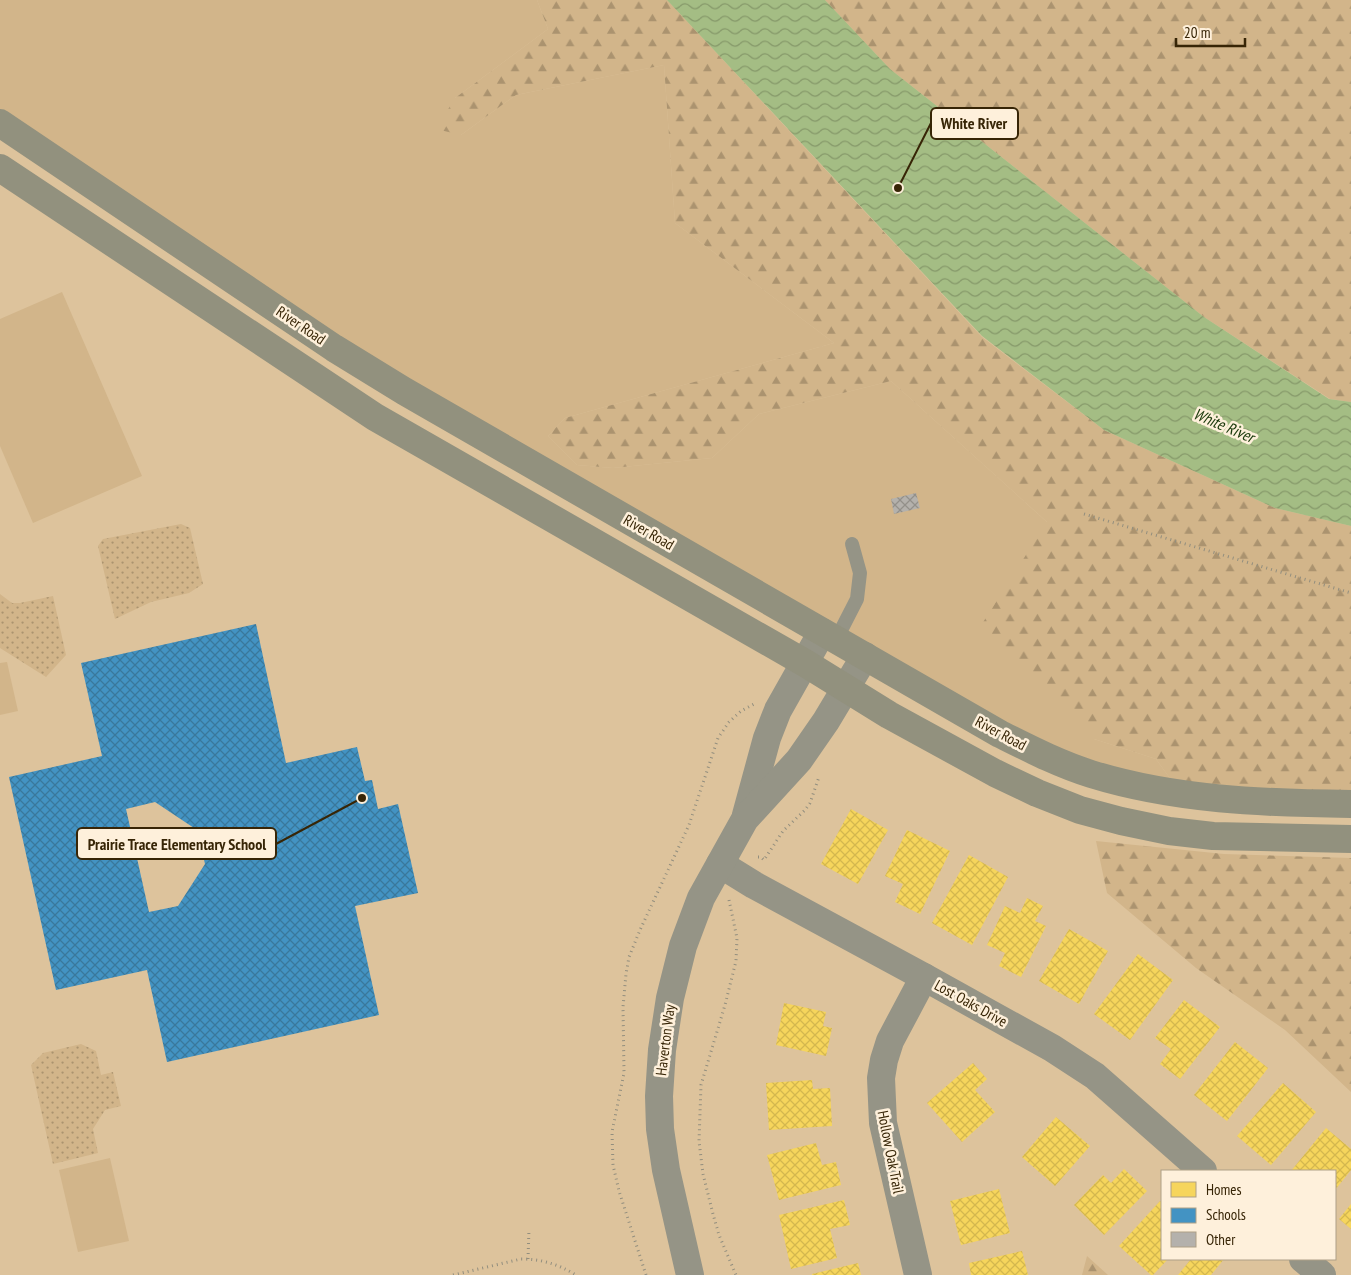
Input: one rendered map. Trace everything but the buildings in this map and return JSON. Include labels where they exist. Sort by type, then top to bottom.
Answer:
[{"type":"main road","name":"River Road","points":[[0,123],[334,348],[412,396],[1000,734],[1052,759],[1091,774],[1182,795],[1225,800],[1351,804]]},
{"type":"main road","points":[[0,168],[375,417],[805,663],[889,715],[995,773],[1080,810],[1169,831],[1213,836],[1351,839]]},
{"type":"street","name":"Haverton Way","points":[[690,1275],[666,1170],[660,1129],[659,1096],[662,1050],[670,998],[683,946],[701,898],[731,870],[767,738],[778,710],[805,663],[829,636]]},
{"type":"street","name":"Haverton Way","points":[[745,819],[799,760],[865,656]]},
{"type":"street","name":"Lost Oaks Drive","points":[[731,870],[1052,1048],[1095,1076],[1202,1170]]},
{"type":"street","name":"Hollow Oak Trail","points":[[918,1275],[883,1123],[881,1078],[890,1041],[924,976]]},
{"type":"street","points":[[1304,1260],[1322,1275]]},
{"type":"lane","points":[[829,636],[857,599],[860,572],[852,544]]},
{"type":"path","points":[[1084,514],[1351,593]]},
{"type":"path","points":[[736,1275],[719,1235],[708,1195],[700,1159],[699,1121],[703,1077],[736,961],[736,938],[728,899],[731,870],[756,857],[761,857],[764,860],[783,831],[810,803],[820,776]]},
{"type":"path","points":[[528,1259],[529,1229]]},
{"type":"path","points":[[453,1275],[521,1259],[547,1261],[563,1267],[576,1275]]},
{"type":"green space","points":[[0,0],[537,0],[548,29],[455,98],[461,135],[516,95],[664,65],[675,223],[834,343],[565,418],[548,436],[577,465],[613,468],[712,458],[759,414],[891,381],[1048,523],[1094,739],[1156,759],[1182,795],[1091,774],[570,487],[0,126]]},
{"type":"green space","points":[[537,0],[667,0],[982,337],[1104,430],[1275,508],[1351,526],[1351,802],[1182,795],[1156,759],[1094,739],[980,627],[1047,522],[891,381],[759,414],[712,458],[613,468],[577,465],[548,436],[565,418],[834,343],[675,223],[664,65],[516,95],[461,135],[436,129],[455,98],[548,29]]},
{"type":"green space","points":[[825,0],[1351,0],[1351,402],[1330,399],[1204,317],[890,69]]},
{"type":"green space","points":[[62,292],[142,476],[33,523],[0,446],[0,319]]},
{"type":"green space","points":[[181,524],[190,528],[203,584],[189,593],[151,602],[115,619],[98,546],[103,539]]},
{"type":"green space","points":[[0,594],[12,603],[53,596],[66,655],[46,677],[0,648]]},
{"type":"green space","points":[[7,662],[18,711],[0,715],[0,663]]},
{"type":"green space","points":[[1096,841],[1224,854],[1351,858],[1351,1092],[1285,1030],[1196,968],[1107,893]]},
{"type":"green space","points":[[81,1044],[96,1051],[101,1075],[113,1072],[121,1106],[105,1110],[93,1129],[98,1153],[53,1164],[31,1065],[43,1053]]},
{"type":"green space","points":[[110,1158],[129,1241],[78,1252],[59,1170]]},
{"type":"green space","points":[[1087,1256],[1108,1275],[1082,1275]]},
{"type":"water","points":[[667,0],[825,0],[890,69],[1204,317],[1329,399],[1351,402],[1351,526],[1275,508],[1104,430],[982,336]]},
{"type":"place","name":"White River","points":[[898,188]]},
{"type":"place","name":"Prairie Trace Elementary School","points":[[362,798]]}]
